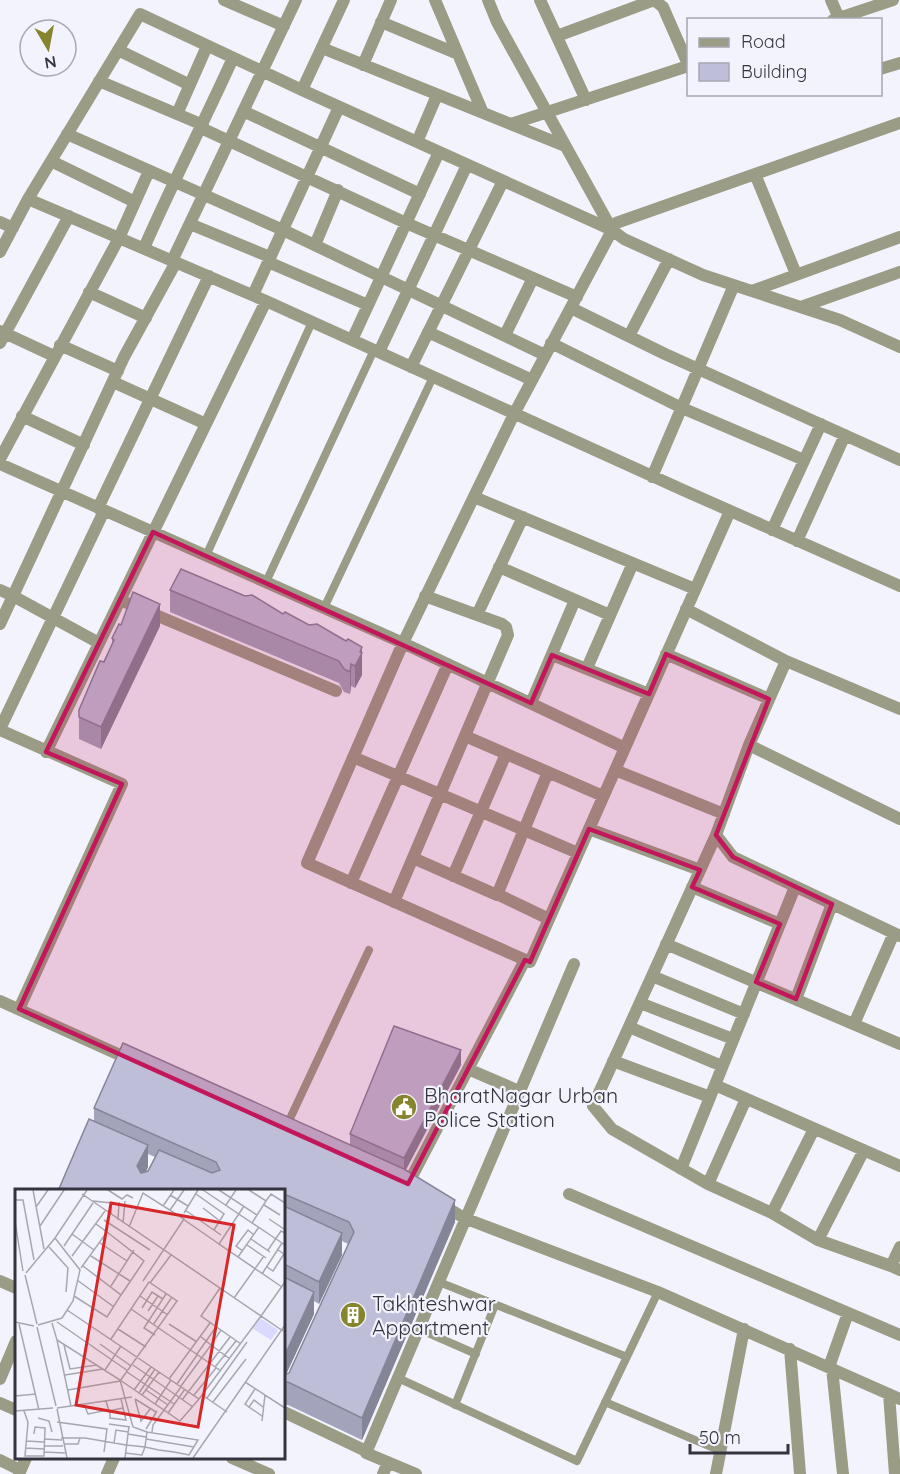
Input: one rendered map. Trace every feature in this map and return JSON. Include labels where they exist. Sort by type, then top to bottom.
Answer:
[{"type":"street","points":[[224,0],[284,26]]},
{"type":"street","points":[[0,624],[115,376],[174,261],[296,0]]},
{"type":"street","points":[[302,90],[344,0]]},
{"type":"street","points":[[363,65],[391,0]]},
{"type":"street","points":[[435,0],[483,113]]},
{"type":"street","points":[[488,0],[497,22],[546,113],[612,230]]},
{"type":"street","points":[[540,0],[586,100]]},
{"type":"street","points":[[831,0],[836,18]]},
{"type":"street","points":[[838,18],[871,3],[893,0]]},
{"type":"street","points":[[557,36],[655,1],[687,63]]},
{"type":"street","points":[[0,252],[28,199],[140,14],[262,72],[612,230],[669,259],[734,285],[840,320],[900,347]]},
{"type":"street","points":[[381,22],[458,54]]},
{"type":"street","points":[[177,114],[207,46]]},
{"type":"street","points":[[322,48],[565,146]]},
{"type":"street","points":[[118,50],[190,85]]},
{"type":"street","points":[[144,248],[233,58]]},
{"type":"street","points":[[882,68],[900,63]]},
{"type":"street","points":[[511,124],[687,65]]},
{"type":"street","points":[[99,81],[177,114],[406,223],[435,233],[533,278],[629,336],[900,460]]},
{"type":"street","points":[[417,142],[437,95]]},
{"type":"street","points":[[253,295],[339,107]]},
{"type":"street","points":[[243,111],[420,194]]},
{"type":"street","points":[[730,511],[530,962],[307,863],[403,643],[514,414],[616,223],[898,123],[900,137]]},
{"type":"street","points":[[67,134],[283,230],[505,335],[548,349],[804,460]]},
{"type":"street","points":[[352,340],[439,152]]},
{"type":"street","points":[[51,161],[135,202]]},
{"type":"street","points":[[377,351],[409,290],[468,165]]},
{"type":"street","points":[[0,459],[119,238],[148,171]]},
{"type":"street","points":[[755,174],[796,274]]},
{"type":"street","points":[[411,367],[502,181]]},
{"type":"street","points":[[315,245],[338,190]]},
{"type":"street","points":[[28,199],[253,295],[652,477],[900,586]]},
{"type":"street","points":[[69,216],[2,336],[57,350],[115,376],[148,399],[206,424]]},
{"type":"street","points":[[0,222],[13,228]]},
{"type":"street","points":[[190,224],[368,305]]},
{"type":"street","points":[[752,291],[900,237]]},
{"type":"street","points":[[629,336],[669,259]]},
{"type":"street","points":[[801,307],[900,272]]},
{"type":"street","points":[[19,1009],[122,784],[46,752],[0,729],[101,509],[148,399],[209,276]]},
{"type":"street","points":[[505,335],[533,278]]},
{"type":"street","points":[[652,477],[734,285]]},
{"type":"street","points":[[89,292],[146,318]]},
{"type":"street","points":[[46,752],[266,301]]},
{"type":"street","points":[[428,332],[532,380]]},
{"type":"street","points":[[22,416],[84,445]]},
{"type":"street","points":[[772,530],[821,424]]},
{"type":"street","points":[[797,541],[845,435]]},
{"type":"street","points":[[0,464],[403,643],[625,748]]},
{"type":"street","points":[[474,497],[695,588]]},
{"type":"street","points":[[477,615],[523,517]]},
{"type":"street","points":[[587,668],[633,562]]},
{"type":"street","points":[[499,567],[610,615]]},
{"type":"street","points":[[0,590],[99,643]]},
{"type":"street","points":[[394,902],[489,683],[508,631],[502,624],[426,596]]},
{"type":"street","points":[[120,600],[336,692]]},
{"type":"street","points":[[531,703],[575,600]]},
{"type":"street","points":[[686,609],[786,662],[900,709]]},
{"type":"street","points":[[666,654],[769,699]]},
{"type":"street","points":[[552,655],[649,694]]},
{"type":"street","points":[[786,662],[749,745],[716,835],[593,1106],[612,1129],[708,1184],[772,1213],[818,1240],[896,1268],[900,1247]]},
{"type":"street","points":[[351,883],[448,664]]},
{"type":"street","points":[[465,736],[603,796]]},
{"type":"street","points":[[749,745],[900,819]]},
{"type":"street","points":[[453,876],[506,754]]},
{"type":"street","points":[[353,756],[480,813],[578,853]]},
{"type":"street","points":[[615,770],[724,814]]},
{"type":"street","points":[[497,894],[548,772]]},
{"type":"street","points":[[589,828],[700,870]]},
{"type":"street","points":[[716,835],[733,857],[897,934],[854,1024]]},
{"type":"street","points":[[413,858],[549,919]]},
{"type":"street","points":[[692,887],[780,924]]},
{"type":"street","points":[[681,1168],[795,887]]},
{"type":"street","points":[[796,999],[832,904]]},
{"type":"street","points":[[666,944],[900,1044]]},
{"type":"street","points":[[407,1184],[525,960]]},
{"type":"street","points":[[366,1451],[574,964]]},
{"type":"street","points":[[652,976],[744,1014]]},
{"type":"street","points":[[0,1001],[148,1067]]},
{"type":"street","points":[[640,1003],[734,1039]]},
{"type":"street","points":[[629,1027],[722,1066]]},
{"type":"street","points":[[613,1061],[712,1091],[746,1098],[900,1166]]},
{"type":"street","points":[[468,1069],[519,1091]]},
{"type":"street","points":[[708,1184],[746,1098]]},
{"type":"street","points":[[772,1213],[814,1129]]},
{"type":"street","points":[[818,1240],[864,1150]]},
{"type":"street","points":[[569,1194],[900,1335]]},
{"type":"street","points":[[436,1201],[464,1218],[658,1292],[895,1397],[895,1474]]},
{"type":"street","points":[[0,1281],[15,1288]]},
{"type":"street","points":[[843,1474],[831,1367],[848,1314]]},
{"type":"street","points":[[716,1474],[744,1329]]},
{"type":"street","points":[[0,1345],[14,1345],[0,1379]]},
{"type":"street","points":[[790,1349],[800,1474]]},
{"type":"street","points":[[0,1403],[15,1410]]},
{"type":"street","points":[[285,1412],[366,1451],[386,1468],[416,1474]]},
{"type":"street","points":[[107,1474],[114,1459]]},
{"type":"street","points":[[234,1459],[269,1474]]},
{"type":"street","points":[[0,1460],[19,1472]]},
{"type":"lane","points":[[206,556],[312,322]]},
{"type":"lane","points":[[266,582],[377,351]]},
{"type":"lane","points":[[324,608],[433,377]]},
{"type":"lane","points":[[285,1129],[369,950]]},
{"type":"lane","points":[[439,1282],[627,1357]]},
{"type":"lane","points":[[398,1378],[577,1461],[658,1292]]},
{"type":"lane","points":[[455,1405],[495,1305]]},
{"type":"lane","points":[[419,1329],[476,1354]]},
{"type":"lane","points":[[605,1402],[721,1452]]},
{"type":"highlighted area","points":[[153,532],[531,703],[552,655],[649,694],[666,654],[769,699],[716,835],[733,857],[832,904],[796,999],[756,982],[780,924],[692,887],[700,870],[589,829],[530,962],[525,960],[408,1184],[19,1009],[122,784],[46,752]]},
{"type":"building","points":[[181,569],[245,596],[252,595],[283,614],[285,612],[309,625],[317,624],[346,641],[348,639],[362,647],[360,652],[362,653],[355,666],[351,664],[350,672],[344,669],[339,661],[170,590]]},
{"type":"building","points":[[133,592],[160,604],[101,727],[79,717],[79,710],[100,661],[104,662],[114,640],[112,638],[119,624],[121,625]]},
{"type":"building","name":"BharatNagar Urban Police Station","points":[[394,1026],[461,1050],[404,1158],[350,1134]]},
{"type":"building","name":"Takhteshwar Appartment","points":[[123,1043],[404,1169],[455,1200],[362,1418],[288,1382],[285,1383],[285,1375],[289,1373],[354,1232],[349,1222],[285,1194],[285,1189],[59,1189],[89,1119],[148,1145],[137,1166],[141,1173],[148,1171],[159,1150],[212,1173],[220,1170],[216,1162],[94,1108]]},
{"type":"building","points":[[285,1206],[342,1233],[319,1282],[286,1265]]},
{"type":"building","points":[[285,1278],[314,1292],[285,1355]]},
{"type":"place","name":"BharatNagar Urban Police Station","points":[[404,1107]]},
{"type":"place","name":"Takhteshwar Appartment","points":[[353,1315]]}]
